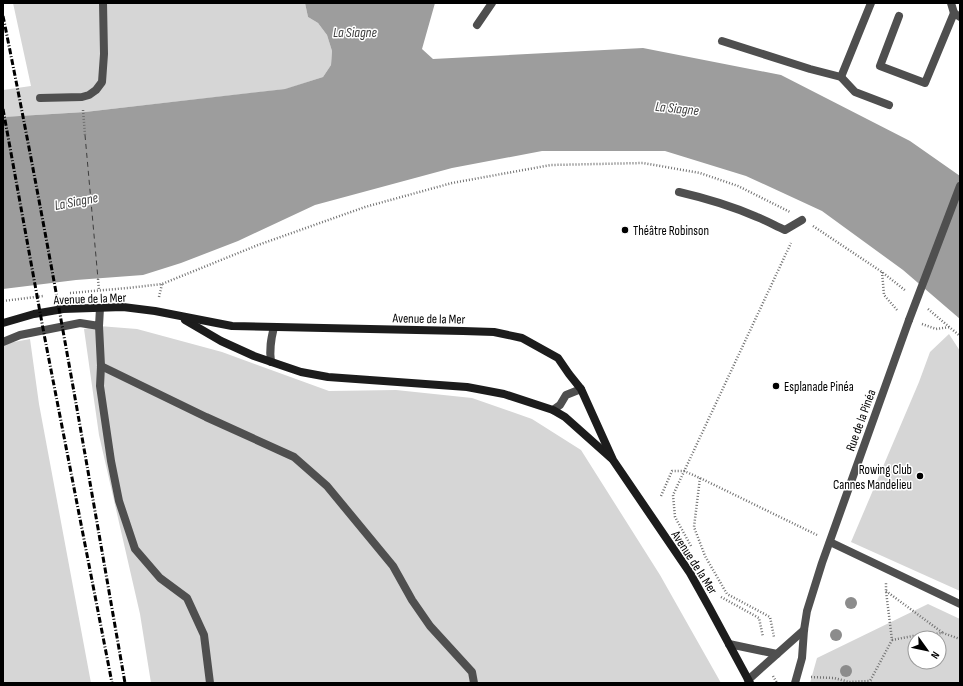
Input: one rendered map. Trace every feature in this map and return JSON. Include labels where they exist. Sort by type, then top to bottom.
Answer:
[{"type":"main road","name":"Avenue de la Mer","points":[[3,323],[34,314],[63,309],[123,307],[155,311],[232,326],[494,332],[522,338],[558,358],[581,389],[613,460],[690,573],[749,682]]},
{"type":"main road","name":"Avenue de la Mer","points":[[180,316],[221,341],[254,356],[301,372],[328,377],[468,387],[504,394],[553,410],[613,460]]},
{"type":"street","points":[[40,98],[82,97],[89,95],[96,90],[102,82],[104,54],[103,3]]},
{"type":"street","points":[[477,25],[492,3]]},
{"type":"street","points":[[841,77],[871,3]]},
{"type":"street","points":[[899,16],[880,66],[925,83],[957,15],[951,3]]},
{"type":"street","points":[[722,41],[810,69],[841,77],[855,92],[889,105]]},
{"type":"street","name":"Rue de la Pinéa","points":[[796,680],[802,658],[807,611],[822,562],[909,320],[960,186]]},
{"type":"street","points":[[679,192],[709,199],[756,216],[786,230],[802,220]]},
{"type":"street","points":[[100,308],[100,386],[111,461],[119,501],[135,549],[160,578],[187,598],[204,635],[210,683]]},
{"type":"street","points":[[3,342],[20,335],[80,323],[100,326]]},
{"type":"street","points":[[271,362],[270,340],[274,326]]},
{"type":"street","points":[[101,366],[206,417],[294,457],[327,486],[393,566],[412,600],[430,626],[472,672],[474,683]]},
{"type":"street","points":[[553,410],[560,405],[566,395],[581,389]]},
{"type":"street","points":[[830,542],[960,604]]},
{"type":"street","points":[[749,682],[804,630]]},
{"type":"street","points":[[729,644],[778,654]]},
{"type":"path","points":[[82,97],[85,135]]},
{"type":"path","points":[[162,284],[258,245],[365,207],[452,183],[551,165],[643,163],[700,173],[738,186],[787,210],[882,272],[907,292]]},
{"type":"path","points":[[691,547],[675,517],[672,496],[802,220]]},
{"type":"path","points":[[882,272],[884,294],[894,307],[909,320],[936,329],[950,327]]},
{"type":"path","points":[[926,307],[960,336]]},
{"type":"path","points":[[661,496],[672,471],[684,471],[830,542]]},
{"type":"path","points":[[700,478],[694,527],[705,556],[727,594],[770,617],[778,654]]},
{"type":"path","points":[[796,680],[834,678],[849,682],[870,682],[892,640],[886,590],[886,568]]},
{"type":"path","points":[[886,590],[940,630]]},
{"type":"path","points":[[720,597],[759,618],[762,633]]},
{"type":"path","points":[[947,634],[960,639]]},
{"type":"path","points":[[892,640],[907,637]]},
{"type":"shaded area","points":[[13,3],[305,3],[308,17],[318,23],[327,35],[332,51],[331,65],[323,77],[286,89],[85,112],[3,117],[3,90],[31,86]]},
{"type":"shaded area","points":[[99,326],[137,329],[222,352],[329,391],[396,390],[472,398],[532,419],[581,450],[660,575],[721,683],[151,683],[140,614],[99,435],[84,329]]},
{"type":"shaded area","name":"Rowing Club Cannes Mandelieu","points":[[949,334],[960,351],[960,591],[851,542],[919,382],[930,352]]},
{"type":"shaded area","points":[[30,339],[39,404],[91,683],[3,683],[3,344]]},
{"type":"shaded area","points":[[928,604],[960,619],[960,683],[810,683],[817,658]]},
{"type":"water","name":"La Siagne","points":[[305,3],[435,3],[422,49],[433,59],[643,48],[781,75],[910,141],[960,176],[960,319],[903,270],[822,211],[746,176],[665,151],[542,151],[452,168],[315,205],[238,241],[181,263],[143,275],[76,280],[3,289],[3,117],[85,112],[285,89],[323,77],[331,65],[332,51],[327,35],[318,23],[308,17]]},
{"type":"ferry route","points":[[85,135],[98,279]]},
{"type":"railway","points":[[3,16],[51,265],[125,683]]},
{"type":"railway","points":[[3,109],[44,334],[112,683]]},
{"type":"place","name":"Théâtre Robinson","points":[[625,230]]},
{"type":"place","name":"Esplanade Pinéa","points":[[776,386]]},
{"type":"place","name":"Rowing Club Cannes Mandelieu","points":[[920,476]]}]
